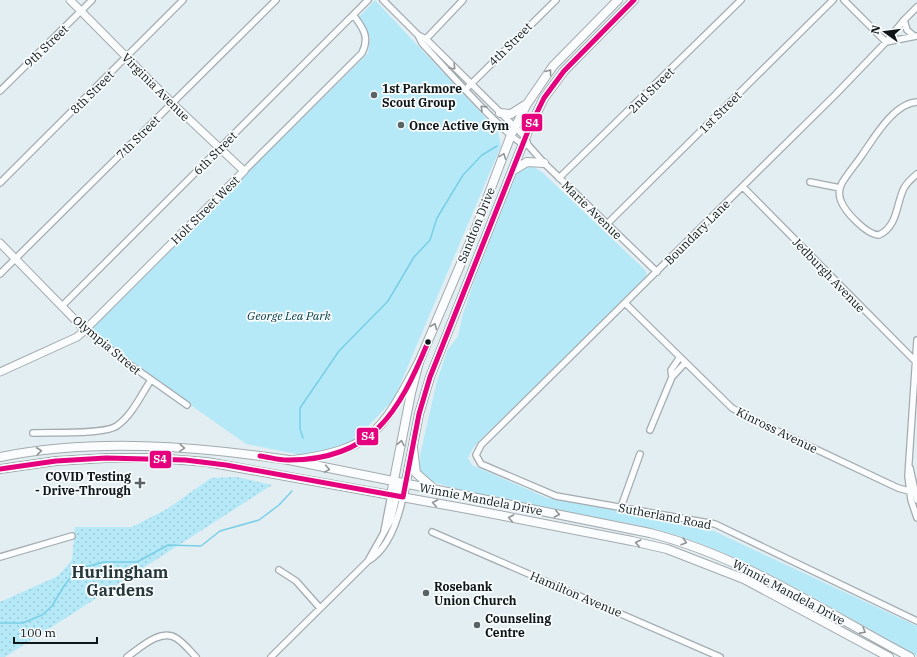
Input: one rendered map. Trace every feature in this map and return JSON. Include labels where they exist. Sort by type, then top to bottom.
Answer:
[{"type":"main road","name":"Sandton Drive","points":[[400,483],[411,393],[419,362],[476,228],[515,127],[527,104],[553,66],[618,0]]},
{"type":"main road","name":"Sandton Drive","points":[[400,483],[413,448],[419,414],[430,378],[511,171],[525,145],[525,137],[544,98],[564,71],[634,0]]},
{"type":"main road","points":[[500,113],[511,114],[527,104]]},
{"type":"main road","points":[[511,171],[526,162],[544,163]]},
{"type":"main road","points":[[290,460],[328,455],[342,451],[359,444],[372,435],[385,422],[419,362]]},
{"type":"main road","name":"Winnie Mandela Drive","points":[[0,457],[81,448],[137,446],[236,452],[290,460],[650,533],[700,548],[755,572],[910,657]]},
{"type":"main road","points":[[413,448],[416,473],[436,490]]},
{"type":"main road","name":"Winnie Mandela Drive","points":[[0,469],[32,464],[106,458],[177,459],[207,462],[397,496],[667,549],[744,579],[889,657]]},
{"type":"main road","points":[[397,496],[400,483]]},
{"type":"main road","points":[[397,496],[400,483]]},
{"type":"street","name":"Virginia Avenue","points":[[70,0],[172,103],[244,171]]},
{"type":"street","name":"9th Street","points":[[0,91],[92,0]]},
{"type":"street","name":"8th Street","points":[[0,183],[183,0]]},
{"type":"street","name":"7th Street","points":[[0,274],[276,0]]},
{"type":"street","name":"6th Street","points":[[62,306],[354,16],[368,0]]},
{"type":"street","points":[[383,0],[418,35],[422,43],[511,136]]},
{"type":"street","points":[[426,38],[463,0]]},
{"type":"street","name":"4th Street","points":[[466,90],[556,0]]},
{"type":"street","name":"2nd Street","points":[[559,178],[741,0]]},
{"type":"street","name":"1st Street","points":[[607,224],[833,0]]},
{"type":"street","points":[[844,0],[886,42],[915,36]]},
{"type":"street","name":"Boundary Lane","points":[[476,455],[481,445],[626,304],[743,187],[886,42],[917,7]]},
{"type":"street","name":"Holt Street West","points":[[0,372],[71,340],[85,330],[362,53],[366,42],[366,33],[354,16]]},
{"type":"street","points":[[904,20],[907,30],[915,36]]},
{"type":"street","points":[[418,35],[426,38],[525,137]]},
{"type":"street","points":[[917,102],[909,103],[903,106],[882,127],[844,180],[840,188],[840,201],[868,232],[879,235],[887,229],[895,218],[905,187],[917,174]]},
{"type":"street","name":"Marie Avenue","points":[[511,136],[525,145],[657,272]]},
{"type":"street","points":[[810,182],[840,188]]},
{"type":"street","name":"Jedburgh Avenue","points":[[743,187],[916,362]]},
{"type":"street","name":"Olympia Street","points":[[0,243],[85,330],[187,405]]},
{"type":"street","name":"Kinross Avenue","points":[[626,304],[722,400],[741,414],[893,486],[912,490]]},
{"type":"street","points":[[917,340],[909,466],[917,518]]},
{"type":"street","points":[[672,378],[671,370],[680,358]]},
{"type":"street","points":[[650,430],[672,378],[685,363]]},
{"type":"street","points":[[33,433],[81,432],[114,428],[121,422],[151,380]]},
{"type":"street","points":[[621,507],[640,454]]},
{"type":"street","name":"Sutherland Road","points":[[476,455],[481,464],[539,490],[564,497],[715,524],[917,621]]},
{"type":"street","points":[[912,490],[917,500]]},
{"type":"street","points":[[368,561],[384,533],[397,496]]},
{"type":"street","points":[[274,656],[320,608],[380,551],[391,534],[398,518],[397,496]]},
{"type":"street","name":"Hamilton Avenue","points":[[432,532],[720,657]]},
{"type":"street","points":[[0,557],[72,536]]},
{"type":"street","points":[[279,570],[291,577],[320,608]]},
{"type":"street","points":[[126,657],[157,637],[169,635],[182,642],[196,657]]},
{"type":"green space","name":"George Lea Park","points":[[375,0],[498,131],[501,146],[394,399],[350,445],[301,455],[246,444],[87,332],[368,53],[370,37],[358,18]]},
{"type":"green space","points":[[531,165],[543,173],[645,270],[647,274],[644,280],[480,440],[473,448],[468,458],[472,465],[547,498],[677,521],[714,531],[917,626],[917,656],[774,577],[685,538],[646,527],[449,487],[432,481],[421,474],[420,455],[437,381],[447,351],[458,336],[463,314],[477,273],[514,179],[520,169]]},
{"type":"green space","points":[[237,477],[272,485],[5,657],[0,657],[0,602],[58,576],[72,560],[75,527],[132,527],[167,509],[211,478]]},
{"type":"waterway","points":[[303,438],[300,429],[300,408],[339,351],[388,301],[414,257],[430,240],[437,218],[463,175],[482,155],[497,146]]},
{"type":"waterway","points":[[0,623],[23,623],[42,615],[52,606],[64,586],[77,569],[104,562],[137,562],[168,545],[201,546],[220,531],[259,520],[279,505],[292,491]]},
{"type":"transit line","name":"S4","points":[[0,469],[56,461],[106,458],[185,460],[226,465],[403,497],[419,414],[430,377],[528,131],[544,98],[564,71],[634,0]]},
{"type":"transit line","name":"S4","points":[[260,456],[280,460],[316,458],[341,452],[361,442],[378,428],[393,410],[406,390],[428,342]]},
{"type":"place","name":"1st Parkmore Scout Group","points":[[374,95]]},
{"type":"place","name":"Once Active Gym","points":[[401,125]]},
{"type":"place","name":"COVID Testing - Drive-Through","points":[[140,483]]},
{"type":"place","name":"Rosebank Union Church","points":[[426,593]]},
{"type":"place","name":"Counseling Centre","points":[[477,625]]},
{"type":"district","name":"Hurlingham Gardens","points":[[120,581]]}]
